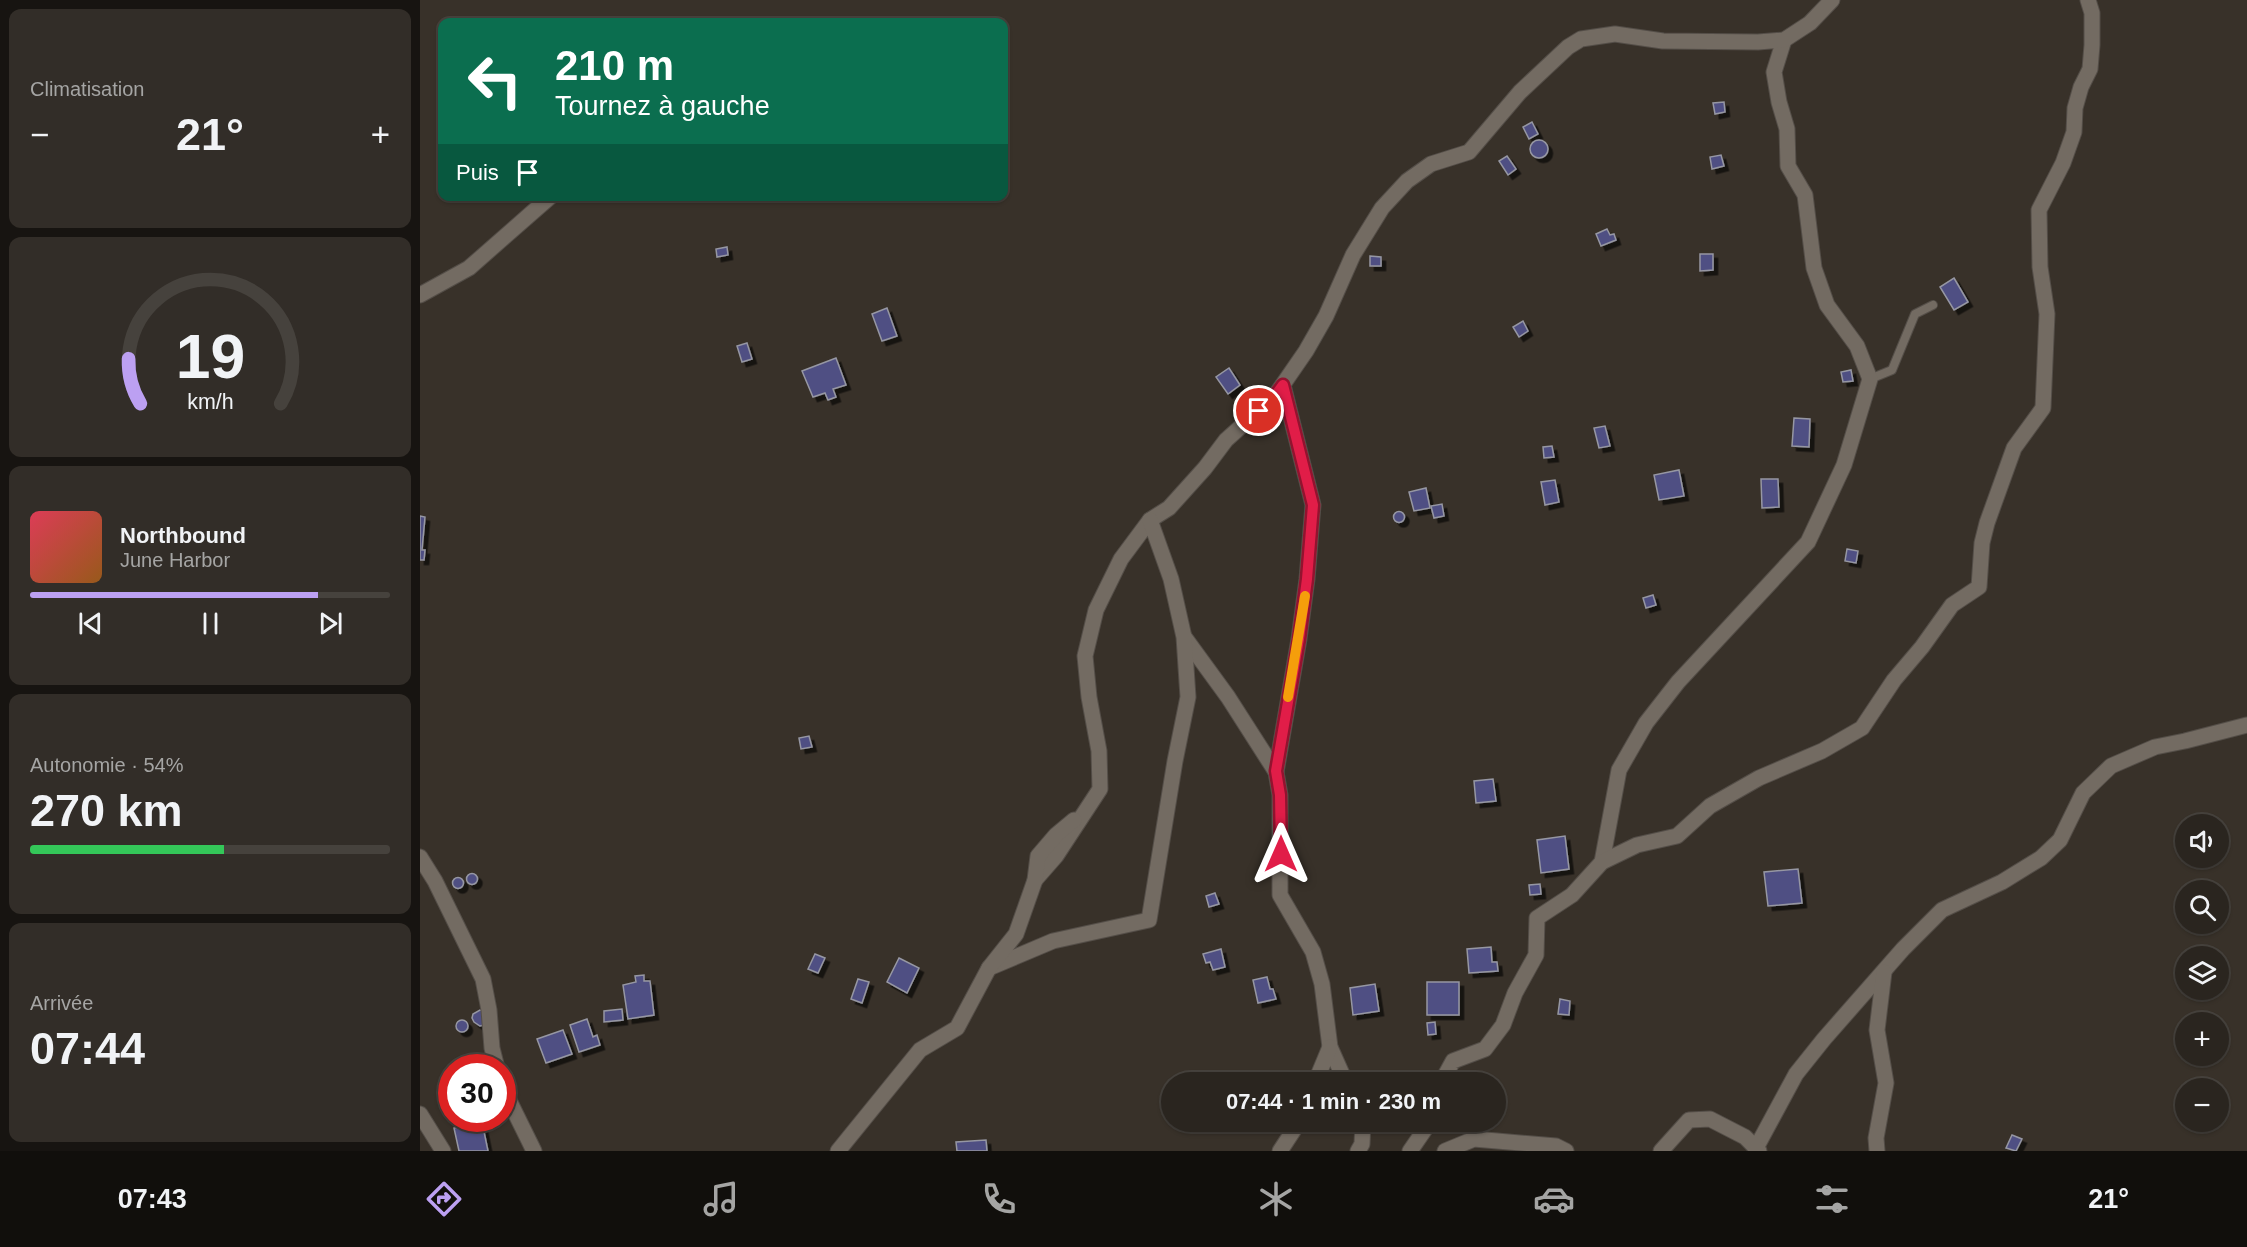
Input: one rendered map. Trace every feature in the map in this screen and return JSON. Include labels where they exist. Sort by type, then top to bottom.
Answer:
[{"type":"street","points":[[838,1151],[920,1050],[957,1028],[989,968],[1016,934],[1035,880],[1056,856],[1100,789],[1099,751],[1089,698],[1085,656],[1096,610],[1121,559],[1150,520],[1169,508],[1226,440],[1275,396],[1326,315],[1353,255],[1382,208],[1407,181],[1431,164],[1469,152],[1520,92],[1568,47],[1581,39],[1615,34],[1663,41],[1784,40],[1810,23],[1832,0]]},
{"type":"street","points":[[1447,1072],[1453,1060],[1485,1049],[1503,1025],[1515,993],[1536,956],[1537,918],[1572,895],[1602,862],[1637,845],[1677,836],[1710,806],[1759,778],[1822,752],[1862,728],[1894,680],[1922,647],[1952,605],[1979,586],[1982,543],[1987,523],[2014,448],[2043,408],[2047,314],[2040,267],[2038,210],[2063,163],[2073,132],[2075,108],[2081,87],[2090,69],[2092,13],[2088,0]]},
{"type":"street","points":[[1602,862],[1619,770],[1646,723],[1678,682],[1808,542],[1844,465],[1870,379],[1857,346],[1827,305],[1814,268],[1805,195],[1788,166],[1787,129],[1774,72],[1784,40]]},
{"type":"street","points":[[420,295],[470,268],[545,201]]},
{"type":"street","points":[[1283,385],[1313,505],[1299,639],[1276,771],[1280,795],[1280,895],[1313,952],[1322,984],[1330,1047],[1341,1072]]},
{"type":"street","points":[[989,968],[1053,941],[1149,920],[1188,697],[1184,637],[1171,579],[1150,520]]},
{"type":"street","points":[[1184,637],[1228,697],[1276,771]]},
{"type":"street","points":[[1661,1151],[1689,1120],[1710,1119],[1745,1137],[1758,1149],[1796,1074],[1903,949],[1942,910],[2002,882],[2042,858],[2060,840],[2083,793],[2111,766],[2155,747],[2247,725]]},
{"type":"street","points":[[420,857],[435,881],[483,979],[494,1054]]},
{"type":"street","points":[[1877,1151],[1876,1138],[1886,1083],[1877,1030],[1884,972]]},
{"type":"street","points":[[1320,1072],[1330,1047]]},
{"type":"street","points":[[420,1114],[443,1151]]},
{"type":"street","points":[[516,1114],[534,1151]]},
{"type":"street","points":[[1280,1151],[1292,1132]]},
{"type":"street","points":[[1358,1151],[1362,1144],[1363,1132]]},
{"type":"street","points":[[1410,1151],[1424,1132]]},
{"type":"street","points":[[1445,1151],[1474,1139],[1556,1146],[1566,1151]]},
{"type":"lane","points":[[1870,379],[1892,370],[1915,314],[1933,305]]},
{"type":"building","points":[[1724,102],[1725,112],[1715,114],[1713,103]]},
{"type":"building","points":[[1532,122],[1538,134],[1529,139],[1523,127]]},
{"type":"building","points":[[1539,140],[1547,145],[1548,149],[1543,157],[1539,158],[1531,153],[1530,149],[1535,141]]},
{"type":"building","points":[[1721,155],[1724,166],[1712,169],[1710,157]]},
{"type":"building","points":[[1507,156],[1516,169],[1508,175],[1499,161]]},
{"type":"building","points":[[1607,229],[1610,235],[1614,234],[1616,240],[1601,246],[1596,234]]},
{"type":"building","points":[[727,247],[728,255],[717,257],[716,249]]},
{"type":"building","points":[[1700,254],[1713,254],[1713,270],[1700,271]]},
{"type":"building","points":[[1370,256],[1381,257],[1381,266],[1370,266]]},
{"type":"building","points":[[1954,278],[1968,302],[1954,310],[1940,287]]},
{"type":"building","points":[[887,308],[897,336],[882,341],[872,314]]},
{"type":"building","points":[[1523,321],[1528,331],[1519,337],[1513,327]]},
{"type":"building","points":[[747,343],[752,359],[742,362],[737,346]]},
{"type":"building","points":[[836,358],[846,385],[833,389],[836,397],[828,400],[825,393],[813,397],[802,371]]},
{"type":"building","points":[[1229,368],[1240,385],[1228,394],[1216,377]]},
{"type":"building","points":[[1851,370],[1853,381],[1843,382],[1841,372]]},
{"type":"building","points":[[1794,418],[1810,419],[1809,447],[1792,446]]},
{"type":"building","points":[[1605,426],[1610,446],[1599,448],[1594,428]]},
{"type":"building","points":[[1552,446],[1554,457],[1544,458],[1543,447]]},
{"type":"building","points":[[1679,470],[1684,496],[1659,500],[1654,475]]},
{"type":"building","points":[[1761,479],[1778,479],[1779,507],[1762,508]]},
{"type":"building","points":[[1555,480],[1559,502],[1545,505],[1541,482]]},
{"type":"building","points":[[1426,488],[1430,508],[1414,511],[1409,492]]},
{"type":"building","points":[[1442,504],[1444,516],[1434,518],[1431,506]]},
{"type":"building","points":[[1399,511],[1405,517],[1399,523],[1393,517]]},
{"type":"building","points":[[420,516],[425,517],[422,550],[425,550],[424,560],[420,560]]},
{"type":"building","points":[[1847,549],[1858,551],[1856,563],[1845,561]]},
{"type":"building","points":[[1653,595],[1656,605],[1646,608],[1643,598]]},
{"type":"building","points":[[809,736],[812,747],[801,749],[799,738]]},
{"type":"building","points":[[1493,779],[1496,801],[1476,803],[1474,781]]},
{"type":"building","points":[[1565,836],[1569,869],[1541,873],[1537,840]]},
{"type":"building","points":[[1798,869],[1802,903],[1768,906],[1764,872]]},
{"type":"building","points":[[472,873],[478,879],[472,885],[466,879]]},
{"type":"building","points":[[458,877],[464,883],[458,889],[452,883]]},
{"type":"building","points":[[1540,884],[1541,894],[1530,895],[1529,885]]},
{"type":"building","points":[[1215,893],[1219,904],[1209,907],[1206,896]]},
{"type":"building","points":[[1491,947],[1492,962],[1497,962],[1498,971],[1469,973],[1467,949]]},
{"type":"building","points":[[1221,949],[1225,967],[1213,970],[1210,962],[1206,963],[1203,954]]},
{"type":"building","points":[[815,954],[825,958],[818,973],[808,969]]},
{"type":"building","points":[[899,958],[919,968],[907,993],[887,982]]},
{"type":"building","points":[[644,975],[644,981],[650,981],[654,1015],[628,1019],[623,985],[636,982],[635,976]]},
{"type":"building","points":[[1267,977],[1276,999],[1258,1003],[1253,980]]},
{"type":"building","points":[[858,979],[869,982],[862,1003],[851,999]]},
{"type":"building","points":[[1427,982],[1459,982],[1459,1015],[1427,1015]]},
{"type":"building","points":[[1375,984],[1379,1011],[1353,1015],[1350,988]]},
{"type":"building","points":[[1560,999],[1570,1001],[1569,1015],[1558,1014]]},
{"type":"building","points":[[622,1009],[623,1020],[604,1022],[604,1011]]},
{"type":"building","points":[[480,1010],[484,1011],[484,1025],[480,1026],[472,1018],[473,1014]]},
{"type":"building","points":[[587,1019],[593,1037],[597,1035],[600,1045],[579,1052],[570,1025]]},
{"type":"building","points":[[462,1020],[468,1026],[462,1032],[456,1026]]},
{"type":"building","points":[[1435,1022],[1436,1034],[1428,1035],[1427,1023]]},
{"type":"building","points":[[563,1030],[572,1054],[546,1063],[537,1039]]},
{"type":"building","points":[[455,1132],[484,1132],[488,1151],[459,1151]]},
{"type":"building","points":[[2012,1135],[2022,1139],[2016,1151],[2006,1148]]},
{"type":"building","points":[[986,1140],[987,1151],[957,1151],[956,1142]]},
{"type":"slow traffic","points":[[1288,697],[1305,596]]},
{"type":"route","points":[[1259,411],[1283,385],[1313,505],[1299,639],[1276,771],[1280,795],[1281,854]]}]
